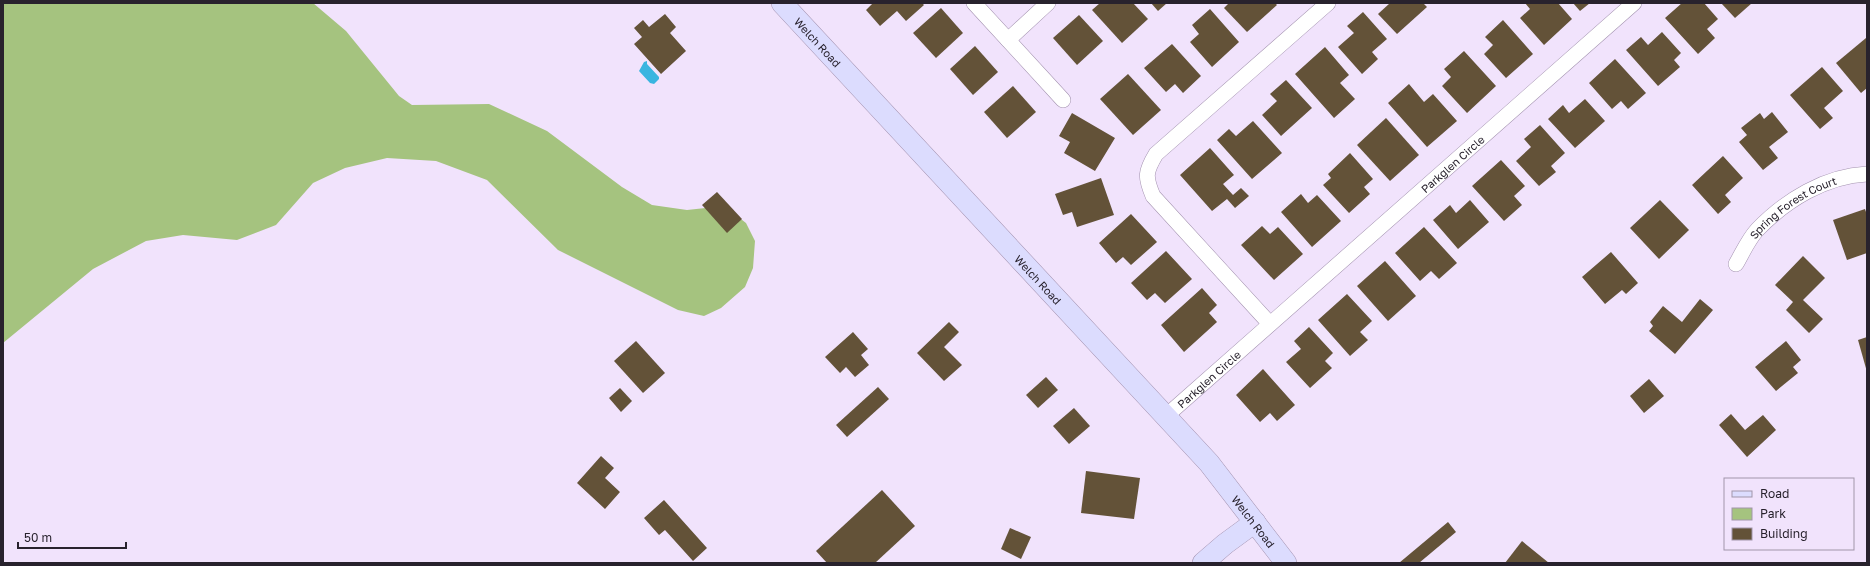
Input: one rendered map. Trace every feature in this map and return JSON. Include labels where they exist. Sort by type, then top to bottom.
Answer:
[{"type":"main road","name":"Welch Road","points":[[782,3],[1209,463],[1256,522],[1286,563]]},
{"type":"main road","points":[[1203,563],[1225,544],[1256,522]]},
{"type":"street","points":[[974,3],[1063,100]]},
{"type":"street","points":[[1008,40],[1048,3]]},
{"type":"street","points":[[1270,324],[1153,196],[1146,180],[1148,166],[1156,154],[1328,3]]},
{"type":"street","name":"Parkglen Circle","points":[[1165,416],[1634,3]]},
{"type":"street","name":"Spring Forest Court","points":[[1736,264],[1747,243],[1758,230],[1805,192],[1817,186],[1844,177],[1867,174]]},
{"type":"green space","points":[[3,3],[313,3],[346,31],[399,96],[412,105],[489,104],[547,131],[622,187],[652,205],[687,210],[724,206],[746,223],[755,241],[753,268],[745,287],[721,308],[704,316],[678,310],[558,250],[487,180],[436,161],[387,158],[345,168],[313,183],[276,225],[237,240],[183,235],[146,241],[93,269],[3,343]]},
{"type":"water","points":[[647,61],[647,64],[659,77],[654,84],[650,83],[639,71],[644,62]]},
{"type":"building","points":[[873,3],[922,3],[924,5],[906,21],[897,11],[880,26],[866,10]]},
{"type":"building","points":[[1100,3],[1133,3],[1148,19],[1122,43],[1092,10]]},
{"type":"building","points":[[1151,3],[1167,3],[1158,11]]},
{"type":"building","points":[[1229,3],[1275,3],[1277,5],[1247,32],[1224,8]]},
{"type":"building","points":[[1390,3],[1423,3],[1427,7],[1397,34],[1378,14]]},
{"type":"building","points":[[1525,3],[1558,3],[1572,19],[1544,45],[1520,18],[1530,9]]},
{"type":"building","points":[[1573,3],[1590,3],[1580,11]]},
{"type":"building","points":[[1682,3],[1704,3],[1718,19],[1707,29],[1715,38],[1698,54],[1665,18]]},
{"type":"building","points":[[1721,3],[1752,3],[1735,18]]},
{"type":"building","points":[[941,8],[963,33],[936,58],[913,33]]},
{"type":"building","points":[[1210,9],[1239,42],[1212,67],[1190,42],[1199,34],[1192,25]]},
{"type":"building","points":[[1363,12],[1387,39],[1372,52],[1378,59],[1362,74],[1338,47],[1354,33],[1347,26]]},
{"type":"building","points":[[665,14],[676,27],[670,33],[686,51],[661,74],[634,44],[642,37],[634,28],[643,20],[649,27]]},
{"type":"building","points":[[1079,15],[1103,41],[1077,65],[1053,38]]},
{"type":"building","points":[[1503,20],[1533,54],[1506,78],[1484,54],[1493,45],[1485,37]]},
{"type":"building","points":[[1662,32],[1681,53],[1674,60],[1680,67],[1658,86],[1626,50],[1641,37],[1648,45]]},
{"type":"building","points":[[1866,38],[1867,88],[1861,93],[1836,63]]},
{"type":"building","points":[[1172,44],[1201,76],[1183,93],[1175,84],[1166,92],[1144,68]]},
{"type":"building","points":[[975,46],[998,72],[973,95],[950,69]]},
{"type":"building","points":[[1325,47],[1349,75],[1340,83],[1355,99],[1334,118],[1295,74]]},
{"type":"building","points":[[1464,51],[1496,86],[1467,113],[1442,86],[1451,77],[1444,69]]},
{"type":"building","points":[[1615,59],[1646,93],[1628,109],[1621,101],[1612,109],[1589,83]]},
{"type":"building","points":[[1822,67],[1843,91],[1824,108],[1833,118],[1820,129],[1790,95]]},
{"type":"building","points":[[1128,74],[1161,110],[1133,135],[1100,99]]},
{"type":"building","points":[[1286,80],[1312,108],[1281,136],[1262,115],[1277,101],[1270,94]]},
{"type":"building","points":[[1409,84],[1424,102],[1433,94],[1457,121],[1427,147],[1388,103]]},
{"type":"building","points":[[1013,86],[1036,112],[1007,138],[984,112]]},
{"type":"building","points":[[1585,99],[1605,121],[1575,148],[1548,119],[1563,105],[1569,113]]},
{"type":"building","points":[[1772,112],[1788,132],[1769,147],[1778,158],[1763,170],[1739,142],[1747,135],[1741,128],[1760,113],[1764,119]]},
{"type":"building","points":[[1072,113],[1115,138],[1095,171],[1064,153],[1070,142],[1059,136]]},
{"type":"building","points":[[1386,118],[1419,155],[1390,181],[1357,145]]},
{"type":"building","points":[[1253,121],[1282,153],[1252,179],[1217,140],[1229,129],[1236,136]]},
{"type":"building","points":[[1540,125],[1565,153],[1551,166],[1556,172],[1539,186],[1516,161],[1531,147],[1524,139]]},
{"type":"building","points":[[1210,148],[1234,175],[1223,184],[1233,195],[1241,188],[1249,196],[1235,208],[1227,199],[1212,211],[1180,175]]},
{"type":"building","points":[[1350,153],[1373,179],[1364,187],[1370,194],[1349,213],[1323,185],[1331,178],[1328,174]]},
{"type":"building","points":[[1723,156],[1743,178],[1725,195],[1731,202],[1718,214],[1692,185]]},
{"type":"building","points":[[1501,160],[1525,186],[1514,196],[1522,205],[1504,221],[1472,186]]},
{"type":"building","points":[[1101,178],[1114,215],[1077,227],[1072,212],[1063,215],[1055,194]]},
{"type":"building","points":[[717,192],[742,219],[727,233],[702,205]]},
{"type":"building","points":[[1301,194],[1308,203],[1317,195],[1341,221],[1312,247],[1281,212]]},
{"type":"building","points":[[1470,200],[1489,222],[1458,249],[1433,220],[1450,205],[1456,213]]},
{"type":"building","points":[[1660,200],[1689,230],[1659,259],[1630,228]]},
{"type":"building","points":[[1865,209],[1867,215],[1867,253],[1847,260],[1833,220]]},
{"type":"building","points":[[1131,214],[1157,242],[1131,265],[1123,257],[1116,263],[1099,243]]},
{"type":"building","points":[[1262,226],[1270,234],[1278,227],[1303,254],[1274,280],[1241,245]]},
{"type":"building","points":[[1424,227],[1457,263],[1439,279],[1431,271],[1420,281],[1395,253]]},
{"type":"building","points":[[1166,251],[1192,279],[1165,303],[1155,293],[1147,300],[1131,283]]},
{"type":"building","points":[[1611,252],[1638,283],[1626,294],[1622,290],[1605,304],[1582,277]]},
{"type":"building","points":[[1803,256],[1825,278],[1803,300],[1823,319],[1809,333],[1786,310],[1793,302],[1775,285]]},
{"type":"building","points":[[1385,261],[1416,296],[1388,321],[1357,286]]},
{"type":"building","points":[[1202,288],[1217,305],[1209,313],[1217,322],[1184,352],[1161,325]]},
{"type":"building","points":[[1347,294],[1372,321],[1360,332],[1368,340],[1350,356],[1318,320]]},
{"type":"building","points":[[1700,299],[1713,310],[1675,354],[1649,331],[1653,326],[1650,322],[1663,306],[1682,322]]},
{"type":"building","points":[[949,322],[959,332],[944,347],[962,365],[944,381],[917,353]]},
{"type":"building","points":[[1309,327],[1333,353],[1325,361],[1332,368],[1310,388],[1286,362],[1301,349],[1294,341]]},
{"type":"building","points":[[853,332],[868,349],[861,355],[869,365],[855,377],[846,367],[840,373],[825,357]]},
{"type":"building","points":[[1867,337],[1867,372],[1858,340]]},
{"type":"building","points":[[636,341],[665,373],[643,393],[614,361]]},
{"type":"building","points":[[1786,341],[1801,360],[1793,367],[1798,373],[1776,391],[1755,367]]},
{"type":"building","points":[[1263,369],[1295,405],[1277,421],[1270,413],[1260,422],[1236,395]]},
{"type":"building","points":[[1046,377],[1058,390],[1038,408],[1026,395]]},
{"type":"building","points":[[1649,379],[1664,396],[1644,413],[1630,396]]},
{"type":"building","points":[[878,387],[889,399],[847,437],[836,425]]},
{"type":"building","points":[[620,388],[632,401],[621,412],[609,398]]},
{"type":"building","points":[[1074,408],[1090,426],[1069,444],[1053,426]]},
{"type":"building","points":[[1731,414],[1745,430],[1763,415],[1776,430],[1747,457],[1719,425]]},
{"type":"building","points":[[601,456],[614,468],[605,478],[620,492],[605,509],[577,483]]},
{"type":"building","points":[[1086,471],[1140,478],[1134,519],[1081,513]]},
{"type":"building","points":[[882,490],[915,526],[875,563],[827,563],[816,551]]},
{"type":"building","points":[[664,500],[707,548],[693,561],[665,530],[659,535],[644,518]]},
{"type":"building","points":[[1448,522],[1456,532],[1419,563],[1399,563]]},
{"type":"building","points":[[1010,528],[1031,537],[1021,559],[1001,549]]},
{"type":"building","points":[[1522,541],[1549,563],[1505,563]]}]
